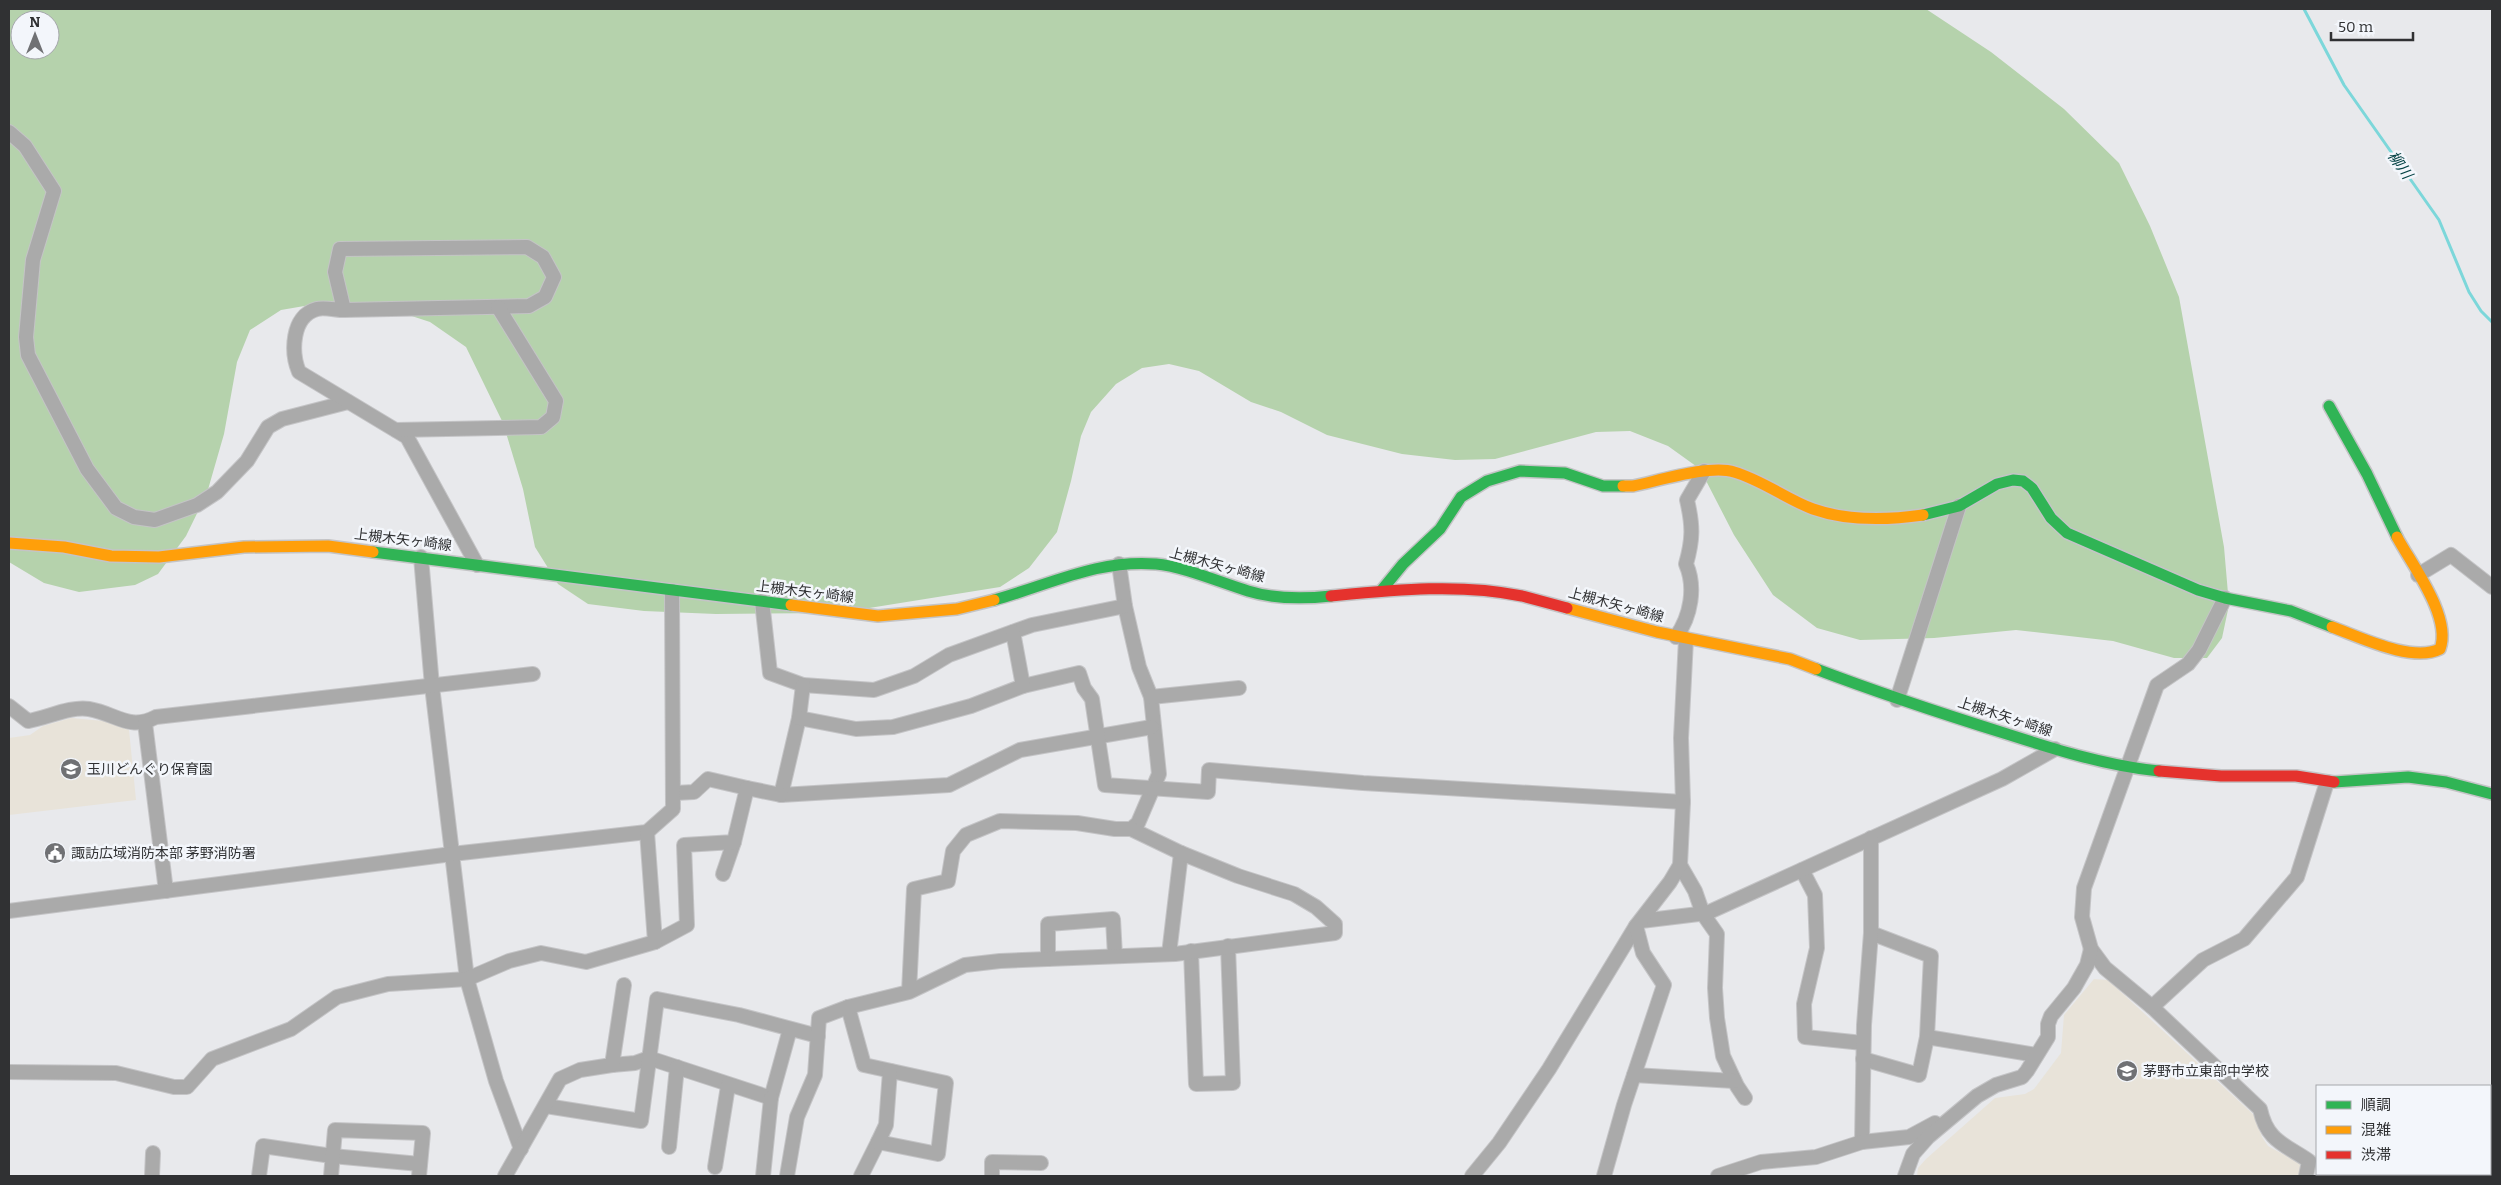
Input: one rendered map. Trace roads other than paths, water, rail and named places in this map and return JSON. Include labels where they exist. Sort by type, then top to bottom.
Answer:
[{"type":"main road","points":[[1381,591],[1403,564],[1440,529],[1462,497],[1487,481],[1520,471],[1565,473],[1603,486],[1632,486],[1704,471],[1733,471],[1814,509],[1851,517],[1896,518],[1922,515],[1958,506],[1998,484],[2013,480],[2023,481],[2032,488],[2051,518],[2067,533],[2198,590],[2225,598],[2291,611],[2382,646],[2408,652],[2432,653],[2440,649],[2444,642],[2444,627],[2440,615],[2390,525],[2367,474],[2328,406]]},
{"type":"main road","name":"上槻木矢ヶ崎線","points":[[9,543],[64,548],[111,556],[159,557],[244,548],[328,546],[878,616],[927,613],[996,600],[1081,571],[1119,564],[1158,564],[1250,592],[1304,599],[1381,591],[1457,589],[1521,596],[1681,638],[1790,659],[1897,700],[2055,749],[2126,768],[2221,776],[2296,776],[2327,782],[2408,777],[2446,782],[2492,794]]},
{"type":"street","points":[[9,132],[25,146],[54,191],[33,260],[26,337],[28,355],[87,469],[116,508],[134,517],[155,520],[196,505],[217,492],[248,461],[268,427],[282,419],[348,402]]},
{"type":"street","points":[[344,310],[335,272],[340,249],[527,247],[543,257],[554,277],[545,298],[529,306],[344,310],[317,309],[303,317],[294,340],[294,361],[299,372],[407,437],[476,565]]},
{"type":"street","points":[[395,430],[541,427],[553,417],[556,401],[498,307]]},
{"type":"street","points":[[1472,1176],[1498,1143],[1549,1070],[1638,924],[1670,882],[1680,865],[1683,802],[1681,638],[1692,587],[1686,564],[1692,542],[1692,520],[1687,500],[1704,471]]},
{"type":"street","points":[[1897,700],[1958,506]]},
{"type":"street","points":[[2418,575],[2452,555],[2492,587]]},
{"type":"street","points":[[421,557],[432,686],[467,979],[496,1081],[521,1149]]},
{"type":"street","points":[[1119,564],[1125,606],[1139,667],[1151,697],[1152,727],[1158,774],[1138,823],[1130,829]]},
{"type":"street","points":[[9,911],[452,854],[647,832],[673,809],[675,794],[672,591]]},
{"type":"street","points":[[2225,598],[2200,650],[2188,664],[2157,685],[2084,888],[2082,917],[2091,949],[2112,974],[2152,1007],[2260,1109],[2264,1126],[2269,1134],[2309,1161],[2306,1176]]},
{"type":"street","points":[[762,601],[770,673],[803,685],[874,690],[914,676],[950,655],[1032,625],[1125,606]]},
{"type":"street","points":[[1013,632],[1023,686]]},
{"type":"street","points":[[799,718],[856,729],[893,727],[970,706],[1023,686],[1079,673],[1084,688],[1092,699],[1105,785],[1152,790],[1208,792],[1210,770],[1363,783],[1683,802]]},
{"type":"street","points":[[9,706],[28,721],[87,708],[109,714],[133,724],[145,723],[156,717],[533,674]]},
{"type":"street","points":[[780,795],[799,718],[803,685]]},
{"type":"street","points":[[1151,697],[1239,688]]},
{"type":"street","points":[[145,723],[166,891]]},
{"type":"street","points":[[675,794],[694,792],[708,779],[780,795],[950,784],[1020,750],[1152,727]]},
{"type":"street","points":[[1638,924],[1703,914],[1758,892],[1871,838],[2002,779],[2055,749]]},
{"type":"street","points":[[2152,1007],[2203,960],[2244,939],[2297,878],[2327,782]]},
{"type":"street","points":[[723,874],[734,842],[747,788]]},
{"type":"street","points":[[787,1176],[797,1117],[816,1075],[819,1018],[848,1007],[909,992],[966,965],[1048,959],[1169,954],[1336,933],[1335,924],[1316,907],[1294,894],[1238,876],[1181,853],[1130,829],[1115,829],[1077,823],[1000,821],[966,835],[953,851],[948,881],[914,889],[909,992]]},
{"type":"street","points":[[647,832],[655,942]]},
{"type":"street","points":[[1862,1142],[1864,1043],[1871,933],[1871,838]]},
{"type":"street","points":[[9,1072],[116,1073],[174,1087],[187,1087],[212,1058],[291,1029],[337,997],[388,984],[467,979],[509,961],[541,953],[586,962],[655,942],[687,925],[684,845],[734,842]]},
{"type":"street","points":[[1169,954],[1181,853]]},
{"type":"street","points":[[1680,865],[1695,891],[1703,914],[1717,934],[1717,1018],[1723,1056],[1734,1081],[1746,1098]]},
{"type":"street","points":[[1802,870],[1815,895],[1817,948],[1804,1004],[1805,1037],[1864,1043]]},
{"type":"street","points":[[1048,959],[1048,924],[1113,919],[1115,956]]},
{"type":"street","points":[[1604,1176],[1634,1075],[1664,985],[1643,952],[1638,924]]},
{"type":"street","points":[[1864,1059],[1920,1075],[1927,1037],[1931,956],[1871,933]]},
{"type":"street","points":[[1191,951],[1196,1084],[1233,1083],[1228,946]]},
{"type":"street","points":[[1905,1176],[1913,1154],[1977,1096],[1996,1085],[2022,1077],[2048,1036],[2051,1016],[2074,988],[2087,965],[2091,949]]},
{"type":"street","points":[[612,1065],[624,985]]},
{"type":"street","points":[[546,1106],[641,1121],[658,999],[739,1015],[818,1036]]},
{"type":"street","points":[[848,1007],[864,1065],[946,1083],[938,1154],[878,1142]]},
{"type":"street","points":[[764,1176],[771,1098],[790,1029]]},
{"type":"street","points":[[1927,1037],[2036,1055]]},
{"type":"street","points":[[505,1176],[560,1079],[580,1070],[612,1065],[635,1064],[649,1058],[728,1086],[771,1098]]},
{"type":"street","points":[[669,1147],[677,1067]]},
{"type":"street","points":[[861,1176],[886,1125],[890,1071]]},
{"type":"street","points":[[1634,1075],[1734,1081]]},
{"type":"street","points":[[715,1167],[728,1086]]},
{"type":"street","points":[[1718,1176],[1762,1162],[1816,1157],[1862,1142],[1909,1138],[1925,1130],[1951,1112],[1957,1114]]},
{"type":"street","points":[[259,1176],[264,1146],[332,1156],[420,1170],[422,1132],[335,1130],[332,1156],[330,1176]]},
{"type":"street","points":[[152,1176],[153,1153]]},
{"type":"street","points":[[992,1176],[992,1162],[1041,1163]]},
{"type":"street","points":[[1759,1176],[1762,1162]]},
{"type":"waterway","name":"柳川","points":[[2304,9],[2344,85],[2439,220],[2469,292],[2481,311],[2492,322]]},
{"type":"place","name":"玉川どんぐり保育園","points":[[71,769]]},
{"type":"place","name":"諏訪広域消防本部 茅野消防署","points":[[55,853]]},
{"type":"place","name":"茅野市立東部中学校","points":[[2127,1071]]}]
